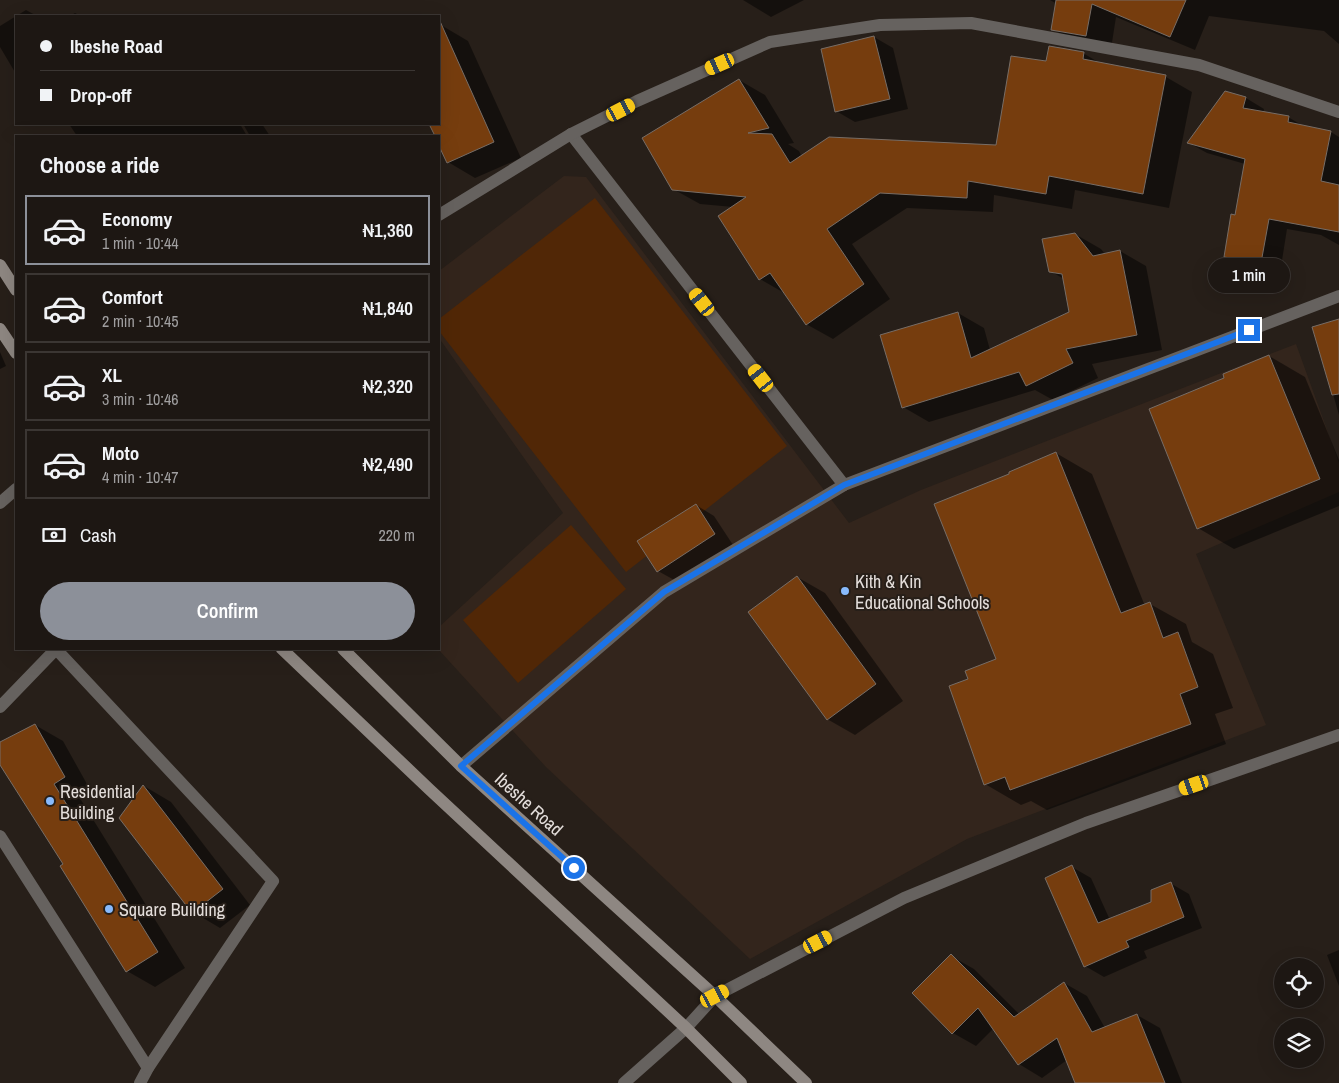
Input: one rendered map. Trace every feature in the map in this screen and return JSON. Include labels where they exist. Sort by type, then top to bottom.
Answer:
[{"type":"main road","points":[[0,266],[15,288]]},
{"type":"main road","points":[[0,330],[15,352]]},
{"type":"main road","points":[[283,650],[686,1028],[741,1083]]},
{"type":"main road","name":"Ibeshe Road","points":[[344,650],[461,766],[715,996],[806,1083]]},
{"type":"street","points":[[440,214],[571,134],[637,101],[770,42],[880,25],[970,23],[1198,65],[1339,112]]},
{"type":"street","points":[[571,134],[844,485]]},
{"type":"street","points":[[461,766],[664,592],[844,485],[1339,296]]},
{"type":"street","points":[[0,503],[15,490]]},
{"type":"street","points":[[0,707],[55,650]]},
{"type":"street","points":[[57,650],[273,881],[148,1068],[140,1083]]},
{"type":"street","points":[[624,1083],[686,1028],[715,996],[904,898],[1086,823],[1339,735]]},
{"type":"street","points":[[0,836],[148,1068]]},
{"type":"shaded area","name":"Kith & Kin Educational Schools","points":[[564,176],[586,177],[849,523],[921,490],[1296,344],[1339,463],[1339,492],[1196,554],[1266,725],[967,839],[750,959],[546,767],[439,650],[440,626],[563,513],[440,339],[440,270]]},
{"type":"shaded area","points":[[595,198],[787,446],[626,572],[440,332],[440,318]]},
{"type":"shaded area","points":[[571,525],[626,589],[518,683],[463,620]]},
{"type":"building","points":[[1056,0],[1186,0],[1170,37],[1092,4],[1086,36],[1051,30]]},
{"type":"building","points":[[440,21],[494,142],[447,163],[440,148],[440,135],[434,135],[430,125],[440,125]]},
{"type":"building","points":[[874,36],[890,99],[835,112],[821,49]]},
{"type":"building","points":[[1049,46],[1084,52],[1083,59],[1166,75],[1143,194],[1049,176],[1046,194],[968,181],[967,198],[880,193],[827,229],[864,284],[806,325],[770,273],[759,280],[718,216],[746,197],[672,190],[642,138],[739,79],[769,128],[748,133],[772,134],[790,163],[829,137],[996,145],[1011,56],[1046,61]]},
{"type":"building","points":[[1225,91],[1246,97],[1243,108],[1289,116],[1288,122],[1331,131],[1321,181],[1339,185],[1339,232],[1269,219],[1261,263],[1224,257],[1231,214],[1235,215],[1245,159],[1187,143]]},
{"type":"building","points":[[1075,233],[1093,256],[1120,250],[1137,335],[1066,349],[1073,363],[1026,386],[1019,372],[902,408],[880,335],[958,312],[971,358],[1069,312],[1062,274],[1049,272],[1042,239]]},
{"type":"building","points":[[1339,319],[1339,394],[1332,395],[1312,327]]},
{"type":"building","points":[[1269,355],[1320,479],[1197,529],[1149,409],[1224,378],[1223,374]]},
{"type":"building","points":[[1056,452],[1121,613],[1150,602],[1163,638],[1178,632],[1198,687],[1180,694],[1191,724],[1010,790],[1005,777],[984,785],[949,686],[968,679],[965,671],[996,659],[934,504],[1009,474],[1009,472]]},
{"type":"building","points":[[696,504],[715,534],[657,572],[637,541]]},
{"type":"building","points":[[797,576],[876,684],[827,720],[748,612]]},
{"type":"building","points":[[35,724],[65,777],[54,784],[158,952],[126,972],[60,866],[63,864],[0,765],[0,742]]},
{"type":"building","name":"Residential Building","points":[[143,785],[223,889],[192,913],[119,818]]},
{"type":"building","points":[[1072,865],[1098,923],[1151,902],[1151,890],[1171,882],[1184,917],[1126,941],[1129,947],[1084,967],[1045,878]]},
{"type":"building","points":[[951,954],[1014,1017],[1064,982],[1092,1032],[1137,1014],[1165,1083],[1075,1083],[1057,1038],[1018,1065],[978,1008],[952,1034],[912,993]]},
{"type":"place","name":"Kith & Kin Educational Schools","points":[[845,591]]},
{"type":"place","name":"Residential Building","points":[[50,801]]},
{"type":"place","name":"Square Building","points":[[109,909]]},
{"type":"route","points":[[574,868],[461,766],[664,592],[844,485],[1249,330]]}]
